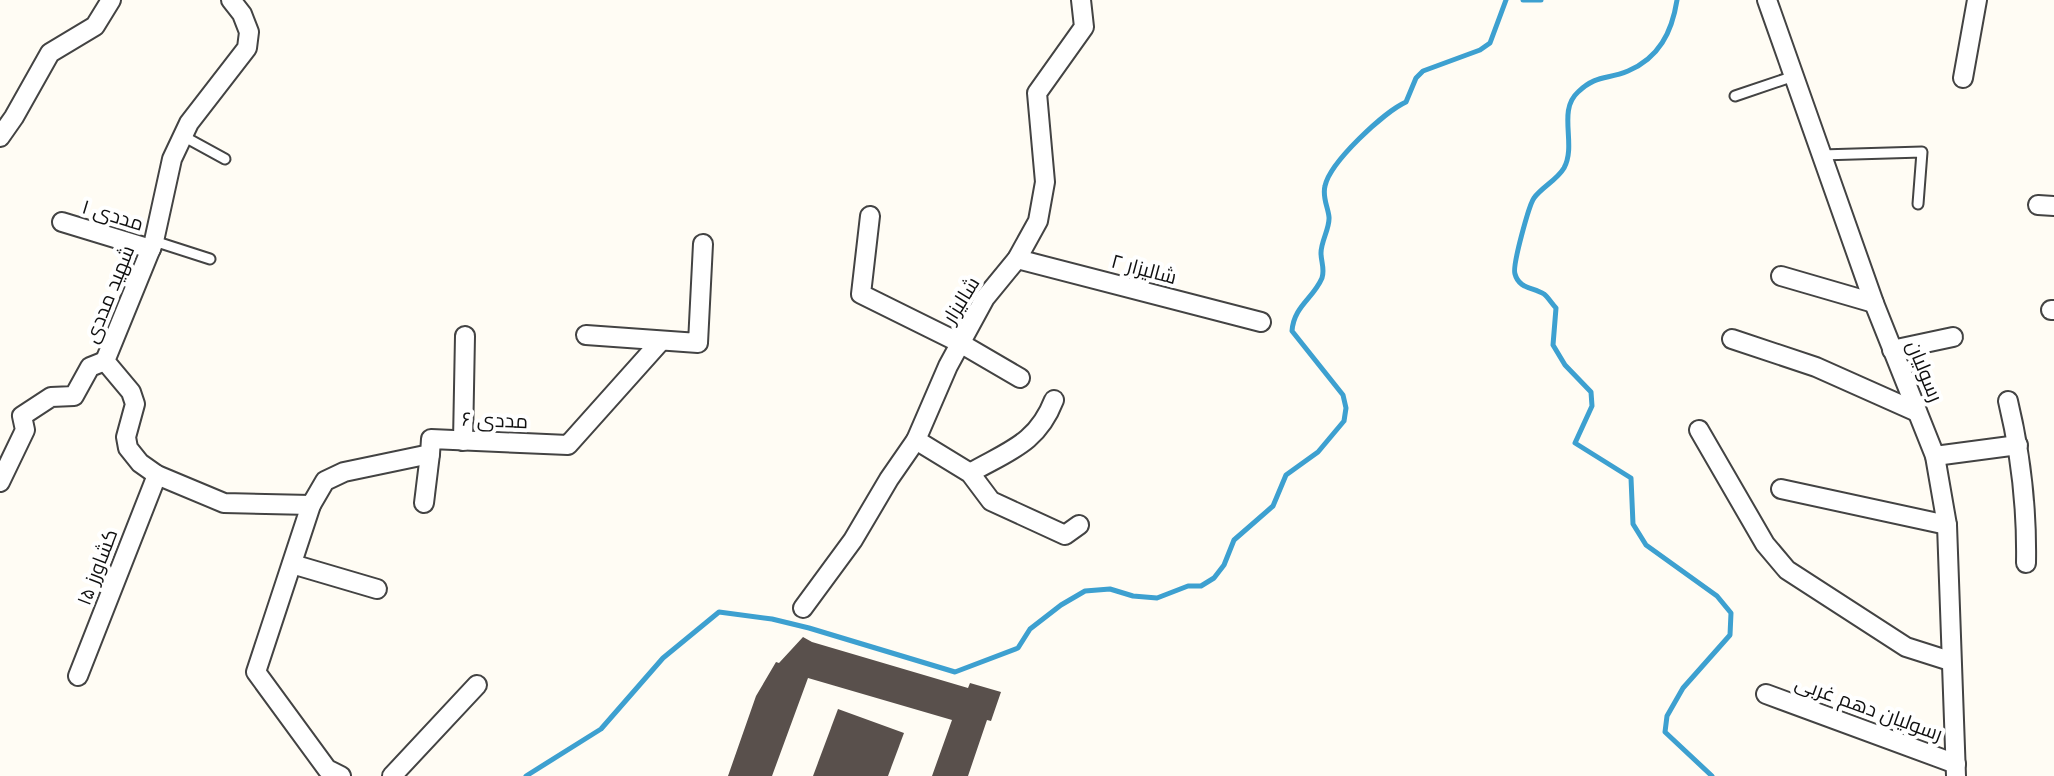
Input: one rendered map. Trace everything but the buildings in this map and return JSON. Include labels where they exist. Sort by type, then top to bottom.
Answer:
[{"type":"street","points":[[0,137],[50,53],[95,26],[111,0]]},
{"type":"street","name":"شهید مددی","points":[[231,0],[242,14],[249,32],[247,48],[189,123],[172,159],[152,245],[105,361],[131,392],[135,404],[126,437],[128,448],[140,463],[157,475],[224,503],[311,505]]},
{"type":"street","name":"شالیزار","points":[[803,608],[853,540],[916,440],[960,343],[985,298],[1017,259],[1038,221],[1045,182],[1037,93],[1084,27],[1081,0]]},
{"type":"street","name":"رسولیان","points":[[1767,0],[1874,303],[1935,456],[1947,525],[1956,770]]},
{"type":"street","points":[[1963,78],[1977,0]]},
{"type":"street","points":[[870,216],[861,294],[960,343],[1020,378]]},
{"type":"street","name":"مددی ۱","points":[[62,222],[152,245]]},
{"type":"street","points":[[586,335],[698,343],[703,244]]},
{"type":"street","name":"شالیزار ۲","points":[[1017,259],[1261,322]]},
{"type":"street","points":[[1781,276],[1874,303]]},
{"type":"street","points":[[463,441],[465,336]]},
{"type":"street","points":[[1892,350],[1953,337]]},
{"type":"street","points":[[1732,339],[1816,367],[1917,412]]},
{"type":"street","name":"مددی ۶","points":[[311,505],[325,481],[344,472],[430,454],[431,439],[568,445],[661,341]]},
{"type":"street","points":[[0,482],[25,430],[22,416],[51,397],[74,396],[90,367],[105,361]]},
{"type":"street","points":[[970,473],[1032,438],[1047,419],[1054,400]]},
{"type":"street","points":[[2008,401],[2018,445],[2027,512],[2026,563]]},
{"type":"street","points":[[1699,430],[1765,544],[1787,570],[1906,647],[1950,661]]},
{"type":"street","points":[[916,440],[970,473],[991,501],[1065,535],[1079,525]]},
{"type":"street","points":[[1935,456],[2018,445]]},
{"type":"street","points":[[424,503],[430,454]]},
{"type":"street","name":"کشاورز ۱۵","points":[[78,676],[157,475]]},
{"type":"street","points":[[1781,489],[1947,525]]},
{"type":"street","points":[[311,505],[256,672],[327,769],[341,776]]},
{"type":"street","points":[[292,564],[377,589]]},
{"type":"street","points":[[392,776],[477,685]]},
{"type":"street","name":"رسولیان دهم غربی","points":[[1766,694],[1956,770]]},
{"type":"lane","points":[[1735,96],[1794,76]]},
{"type":"lane","points":[[183,136],[225,159]]},
{"type":"lane","points":[[1821,155],[1922,152],[1918,204]]},
{"type":"lane","points":[[152,245],[210,259]]},
{"type":"waterway","points":[[526,776],[601,729],[663,658],[719,612],[809,628],[955,672],[1018,648],[1030,629],[1085,591],[1110,589],[1133,596],[1157,598],[1188,586],[1201,586],[1214,578],[1224,565],[1234,540],[1273,506],[1286,475],[1318,452],[1344,421],[1346,408],[1343,395],[1292,331],[1296,315],[1323,275],[1321,248],[1329,221],[1324,190],[1329,176],[1359,139],[1406,102],[1416,78],[1423,71],[1480,50],[1490,43],[1506,0]]},
{"type":"waterway","points":[[1523,0],[1541,0]]},
{"type":"waterway","points":[[1677,0],[1672,23],[1662,43],[1648,59],[1621,74],[1591,82],[1572,100],[1568,118],[1567,159],[1561,172],[1534,198],[1522,236],[1515,274],[1527,287],[1544,294],[1556,308],[1553,345],[1565,365],[1591,392],[1592,406],[1575,443],[1631,478],[1633,524],[1646,545],[1717,596],[1731,613],[1730,635],[1683,688],[1667,716],[1665,732],[1712,776]]}]
